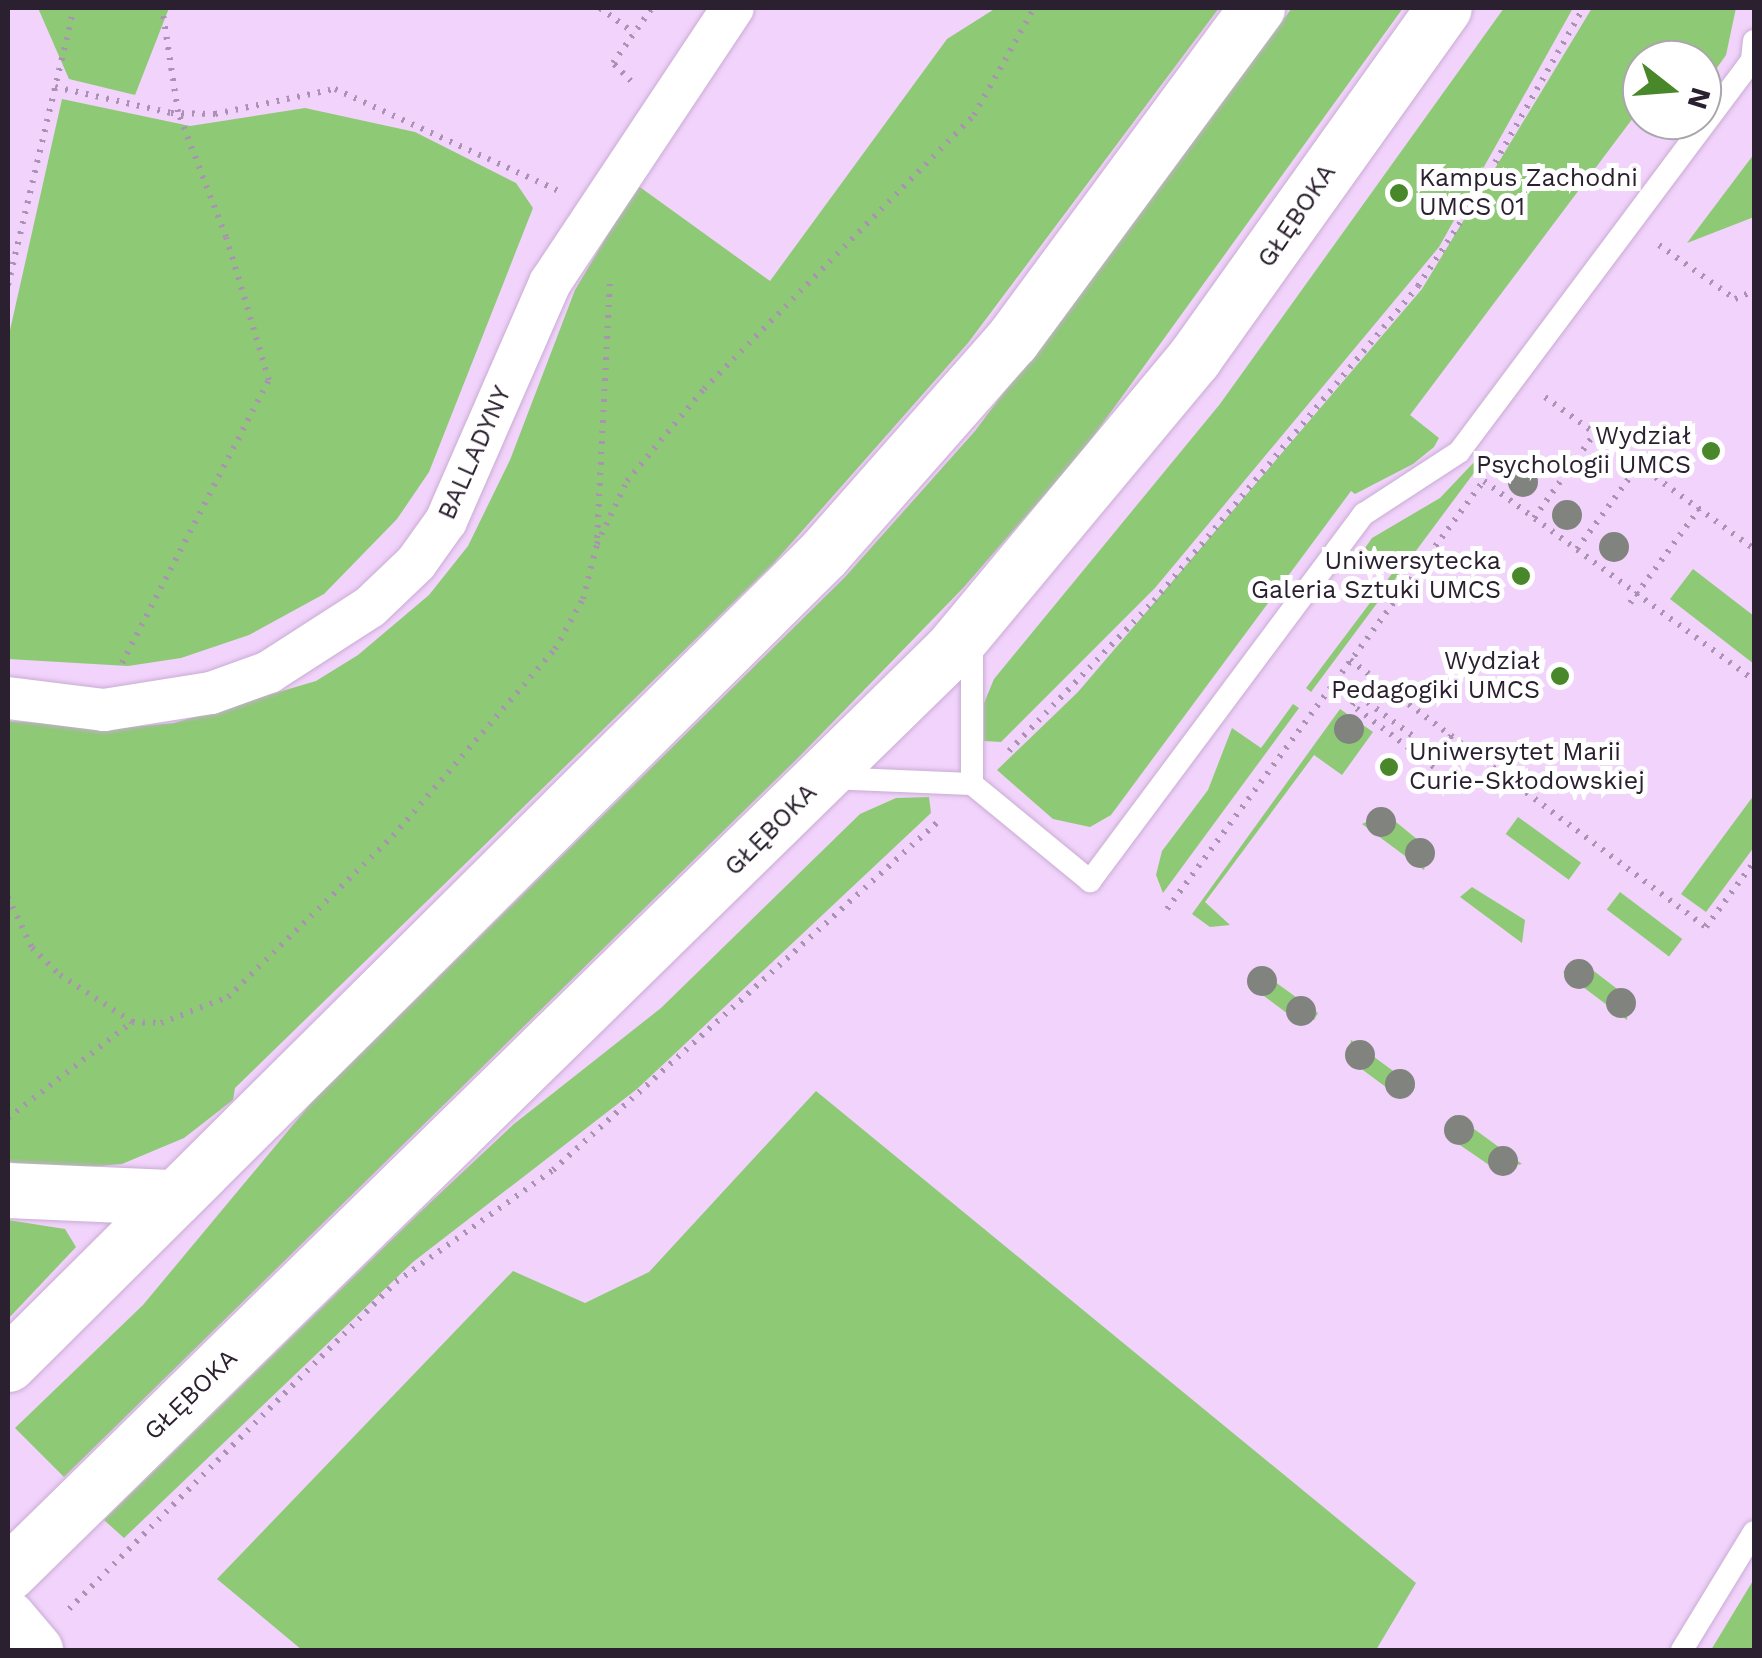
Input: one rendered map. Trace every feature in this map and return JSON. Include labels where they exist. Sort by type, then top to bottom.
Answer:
[{"type":"street","name":"BALLADYNY","points":[[8,698],[104,710],[211,693],[325,641],[382,596],[446,521],[550,283],[734,8]]},
{"type":"street","points":[[8,1364],[169,1197],[562,819],[824,553],[1012,340],[1257,8]]},
{"type":"street","name":"GŁĘBOKA","points":[[8,1573],[824,778],[972,626],[1194,358],[1444,8]]},
{"type":"street","points":[[8,1190],[169,1197]]},
{"type":"street","points":[[8,1618],[48,1634]]},
{"type":"lane","points":[[824,778],[972,784],[1090,881],[1364,514],[1459,452],[1752,60],[1754,41]]},
{"type":"lane","points":[[972,626],[972,784]]},
{"type":"lane","points":[[1682,1650],[1754,1532]]},
{"type":"path","points":[[8,285],[74,8]]},
{"type":"path","points":[[133,672],[119,674],[269,380],[226,237],[178,112],[162,8]]},
{"type":"path","points":[[600,8],[634,33]]},
{"type":"path","points":[[640,90],[613,62],[652,8]]},
{"type":"path","points":[[597,544],[628,480],[704,389],[974,115],[1034,8]]},
{"type":"path","points":[[48,1634],[396,1282],[553,1170],[663,1075],[916,848],[972,784],[1154,602],[1418,286],[1464,217],[1583,8]]},
{"type":"path","points":[[55,87],[178,112],[215,114],[335,89],[560,192]]},
{"type":"path","points":[[552,208],[571,177]]},
{"type":"path","points":[[1661,247],[1735,299],[1754,291]]},
{"type":"path","points":[[8,897],[32,948],[60,976],[132,1022],[161,1024],[228,997],[393,836],[555,649],[583,599],[597,544],[612,262]]},
{"type":"path","points":[[1534,411],[1545,396],[1754,549]]},
{"type":"path","points":[[1534,518],[1595,433]]},
{"type":"path","points":[[1577,549],[1639,465]]},
{"type":"path","points":[[1166,909],[1494,467]]},
{"type":"path","points":[[1484,481],[1754,680]]},
{"type":"path","points":[[1630,603],[1699,509]]},
{"type":"path","points":[[1350,660],[1706,926],[1754,862]]},
{"type":"path","points":[[1428,774],[1434,767],[1352,705],[1359,696],[1437,754],[1452,735]]},
{"type":"path","points":[[8,1118],[132,1022]]},
{"type":"green space","points":[[38,8],[169,8],[135,95],[69,79]]},
{"type":"green space","points":[[996,8],[1219,8],[968,343],[773,564],[235,1088],[233,1100],[184,1138],[122,1164],[41,1171],[8,1161],[8,721],[121,728],[174,723],[316,681],[358,655],[429,595],[468,546],[510,460],[575,290],[637,185],[770,281],[947,39]]},
{"type":"green space","points":[[1292,8],[1403,8],[1082,452],[964,587],[798,758],[64,1477],[15,1428],[143,1305],[312,1102],[845,577],[975,431]]},
{"type":"green space","points":[[1504,8],[1573,8],[1439,247],[1155,588],[1001,742],[984,741],[984,703],[994,679],[1220,404]]},
{"type":"green space","points":[[1592,8],[1736,8],[1722,61],[1722,40],[1622,40],[1622,133],[1410,415],[1439,438],[1434,447],[1413,464],[1355,494],[1351,491],[1111,815],[1090,827],[1053,819],[997,770],[1078,692],[1422,289]]},
{"type":"green space","points":[[62,99],[190,126],[305,108],[415,132],[516,183],[533,208],[429,472],[397,519],[324,594],[249,635],[181,658],[128,666],[8,659],[8,339]]},
{"type":"green space","points":[[1754,154],[1754,217],[1687,243]]},
{"type":"green space","points":[[1477,459],[1482,462],[1311,692],[1306,688],[1394,571],[1365,548],[1372,538],[1440,498]]},
{"type":"green space","points":[[1693,569],[1754,616],[1754,664],[1670,599]]},
{"type":"green space","points":[[1293,704],[1299,708],[1163,893],[1156,875],[1162,851],[1208,790],[1232,728],[1261,748]]},
{"type":"green space","points":[[1340,709],[1373,732],[1342,775],[1314,755],[1205,902],[1230,925],[1210,927],[1192,914]]},
{"type":"green space","points":[[1754,795],[1754,847],[1706,912],[1681,894]]},
{"type":"green space","points":[[929,797],[931,813],[637,1089],[413,1262],[124,1538],[104,1520],[514,1124],[661,1008],[860,814],[896,798]]},
{"type":"green space","points":[[1385,813],[1429,849],[1424,870],[1362,824]]},
{"type":"green space","points":[[1518,817],[1581,863],[1569,880],[1506,834]]},
{"type":"green space","points":[[1472,887],[1525,920],[1522,943],[1460,897]]},
{"type":"green space","points":[[1620,892],[1682,939],[1669,957],[1607,910]]},
{"type":"green space","points":[[1572,964],[1586,965],[1629,998],[1627,1020],[1563,972]]},
{"type":"green space","points":[[1256,968],[1318,1013],[1314,1020],[1296,1020],[1252,987]]},
{"type":"green space","points":[[1351,1040],[1415,1087],[1412,1092],[1398,1096],[1348,1059]]},
{"type":"green space","points":[[816,1091],[1416,1583],[1376,1650],[302,1650],[217,1579],[513,1271],[585,1303],[649,1272]]},
{"type":"green space","points":[[1455,1115],[1522,1164],[1495,1169],[1454,1141],[1448,1126]]},
{"type":"green space","points":[[8,1220],[65,1229],[76,1247],[8,1319]]},
{"type":"green space","points":[[1754,1579],[1754,1650],[1711,1650]]},
{"type":"place","name":"Kampus Zachodni UMCS 01","points":[[1399,193]]},
{"type":"place","name":"Wydział Psychologii UMCS","points":[[1711,451]]},
{"type":"place","name":"Uniwersytecka Galeria Sztuki UMCS","points":[[1521,576]]},
{"type":"place","name":"Wydział Pedagogiki UMCS","points":[[1560,676]]},
{"type":"place","name":"Uniwersytet Marii Curie-Skłodowskiej","points":[[1389,767]]}]
